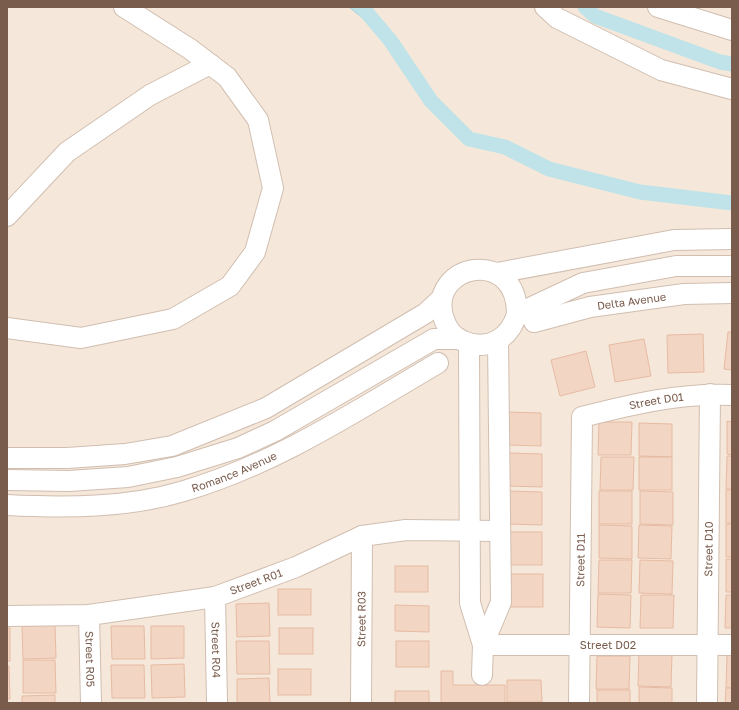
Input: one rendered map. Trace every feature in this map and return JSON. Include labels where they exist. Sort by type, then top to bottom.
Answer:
[{"type":"street","points":[[7,328],[81,338],[173,319],[230,286],[255,252],[273,188],[258,120],[227,77],[190,49],[124,7]]},
{"type":"street","points":[[545,7],[557,18],[661,70],[732,89]]},
{"type":"street","points":[[658,7],[732,30]]},
{"type":"street","points":[[7,216],[67,152],[150,95],[210,64]]},
{"type":"street","points":[[497,273],[674,240],[732,239]]},
{"type":"street","points":[[7,480],[69,481],[128,477],[177,467],[238,448],[275,431],[434,338],[464,342],[479,346],[498,341],[506,335],[514,325],[583,283],[676,266],[732,266]]},
{"type":"street","points":[[7,458],[67,458],[125,454],[172,446],[266,408],[426,313],[442,298],[447,287],[454,279],[464,272],[475,269],[486,269],[497,273],[507,280],[514,290],[517,302],[526,318]]},
{"type":"street","points":[[583,283],[590,307]]},
{"type":"street","name":"Delta Avenue","points":[[526,318],[590,307],[684,294],[732,293]]},
{"type":"street","points":[[442,298],[444,322],[450,332],[464,342]]},
{"type":"street","points":[[483,645],[500,602],[498,341]]},
{"type":"street","points":[[464,342],[470,531],[470,603],[483,645],[482,675]]},
{"type":"street","name":"Romance Avenue","points":[[7,505],[70,506],[133,502],[183,492],[246,470],[364,407],[438,363]]},
{"type":"street","points":[[377,372],[392,390]]},
{"type":"street","name":"Street D01","points":[[582,417],[651,400],[710,394],[732,395]]},
{"type":"street","name":"Street D10","points":[[708,703],[710,394]]},
{"type":"street","name":"Street D11","points":[[579,703],[582,417]]},
{"type":"street","name":"Street R01","points":[[7,616],[89,615],[215,597],[296,567],[362,536],[406,530],[500,531]]},
{"type":"street","name":"Street R03","points":[[361,703],[362,536]]},
{"type":"street","name":"Street R04","points":[[215,597],[217,703]]},
{"type":"street","name":"Street R05","points":[[89,615],[92,703]]},
{"type":"street","name":"Street D02","points":[[483,645],[732,645]]},
{"type":"shaded area","points":[[7,7],[732,7],[732,703],[7,703]]},
{"type":"water","points":[[349,7],[369,7],[390,40]]},
{"type":"building","points":[[728,332],[732,332],[732,370],[724,369]]},
{"type":"building","points":[[703,334],[704,372],[668,373],[667,335]]},
{"type":"building","points":[[644,339],[651,376],[615,382],[609,345]]},
{"type":"building","points":[[586,351],[595,387],[560,396],[551,360]]},
{"type":"building","points":[[508,412],[541,413],[541,446],[508,445]]},
{"type":"building","points":[[727,421],[732,422],[732,455],[727,454]]},
{"type":"building","points":[[599,422],[632,422],[631,455],[598,455]]},
{"type":"building","points":[[639,423],[672,424],[672,457],[639,456]]},
{"type":"building","points":[[509,453],[542,454],[542,487],[509,486]]},
{"type":"building","points":[[727,456],[732,456],[732,489],[726,489]]},
{"type":"building","points":[[601,457],[634,457],[633,490],[600,490]]},
{"type":"building","points":[[639,457],[672,457],[672,490],[639,490]]},
{"type":"building","points":[[726,490],[732,490],[732,523],[726,523]]},
{"type":"building","points":[[509,491],[542,492],[542,525],[509,524]]},
{"type":"building","points":[[599,491],[632,491],[632,524],[599,524]]},
{"type":"building","points":[[640,491],[673,492],[673,525],[640,524]]},
{"type":"building","points":[[726,524],[732,524],[732,557],[726,557]]},
{"type":"building","points":[[599,525],[632,526],[632,559],[599,558]]},
{"type":"building","points":[[639,525],[672,526],[671,559],[638,558]]},
{"type":"building","points":[[509,532],[542,532],[542,565],[509,565]]},
{"type":"building","points":[[726,559],[732,559],[732,592],[726,592]]},
{"type":"building","points":[[599,560],[632,560],[631,593],[598,593]]},
{"type":"building","points":[[640,560],[673,561],[672,594],[639,593]]},
{"type":"building","points":[[395,566],[428,566],[428,592],[395,592]]},
{"type":"building","points":[[510,574],[543,574],[543,607],[510,607]]},
{"type":"building","points":[[278,589],[311,589],[311,615],[278,615]]},
{"type":"building","points":[[598,594],[631,595],[630,628],[597,627]]},
{"type":"building","points":[[641,595],[674,595],[673,628],[640,628]]},
{"type":"building","points":[[726,595],[732,595],[732,628],[725,628]]},
{"type":"building","points":[[269,603],[270,636],[237,637],[236,604]]},
{"type":"building","points":[[395,605],[429,606],[429,632],[395,631]]},
{"type":"building","points":[[55,625],[56,658],[23,659],[22,626]]},
{"type":"building","points":[[111,626],[144,626],[145,659],[112,659]]},
{"type":"building","points":[[151,626],[184,626],[184,658],[151,659]]},
{"type":"building","points":[[7,628],[10,628],[10,661],[7,661]]},
{"type":"building","points":[[279,628],[313,628],[313,654],[279,654]]},
{"type":"building","points":[[236,641],[269,641],[270,674],[237,674]]},
{"type":"building","points":[[396,641],[429,641],[429,667],[396,667]]},
{"type":"building","points":[[639,653],[672,654],[671,687],[638,686]]},
{"type":"building","points":[[727,655],[732,655],[732,688],[726,688]]},
{"type":"building","points":[[597,656],[630,656],[629,689],[596,689]]},
{"type":"building","points":[[23,660],[55,660],[56,693],[23,693]]},
{"type":"building","points":[[184,664],[185,697],[152,698],[151,665]]},
{"type":"building","points":[[111,665],[144,665],[145,698],[112,698]]},
{"type":"building","points":[[7,666],[9,666],[10,699],[7,699]]},
{"type":"building","points":[[278,669],[311,669],[311,695],[278,695]]},
{"type":"building","points":[[441,671],[453,671],[453,685],[505,685],[505,703],[441,703]]},
{"type":"building","points":[[269,678],[270,703],[237,703],[237,679]]},
{"type":"building","points":[[507,680],[541,680],[542,702],[507,702]]},
{"type":"building","points":[[639,687],[672,688],[672,703],[639,703]]},
{"type":"building","points":[[726,688],[732,688],[732,703],[725,703]]},
{"type":"building","points":[[597,690],[630,690],[630,703],[597,703]]},
{"type":"building","points":[[395,691],[429,691],[429,703],[395,703]]},
{"type":"building","points":[[55,695],[55,703],[22,703],[22,696]]},
{"type":"waterway","points":[[362,7],[390,40],[431,101],[469,139],[505,147],[549,169],[640,192],[732,203]]},
{"type":"waterway","points":[[585,7],[595,16],[720,62],[732,64]]}]
